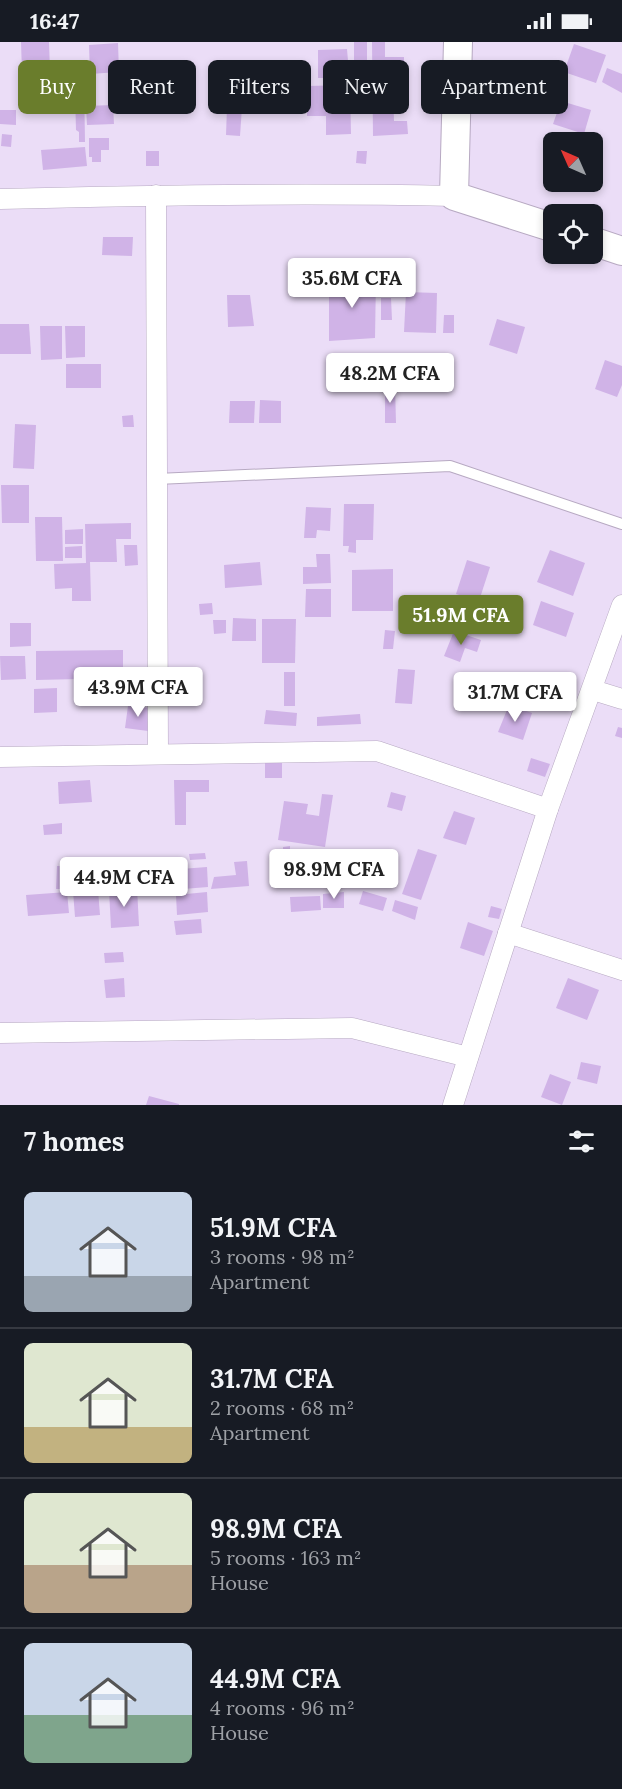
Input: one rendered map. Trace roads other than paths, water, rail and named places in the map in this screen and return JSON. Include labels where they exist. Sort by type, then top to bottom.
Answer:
[{"type":"street","points":[[454,196],[458,42]]},
{"type":"street","points":[[0,199],[324,193],[454,196],[543,224]]},
{"type":"street","points":[[156,195],[158,754]]},
{"type":"street","points":[[603,245],[622,251]]},
{"type":"street","points":[[453,1105],[548,809],[622,605]]},
{"type":"street","points":[[593,690],[622,699]]},
{"type":"street","points":[[0,757],[377,751],[548,809]]},
{"type":"street","points":[[508,933],[622,970]]},
{"type":"street","points":[[0,1034],[352,1028],[468,1057]]},
{"type":"lane","points":[[157,479],[450,466],[622,524]]}]
